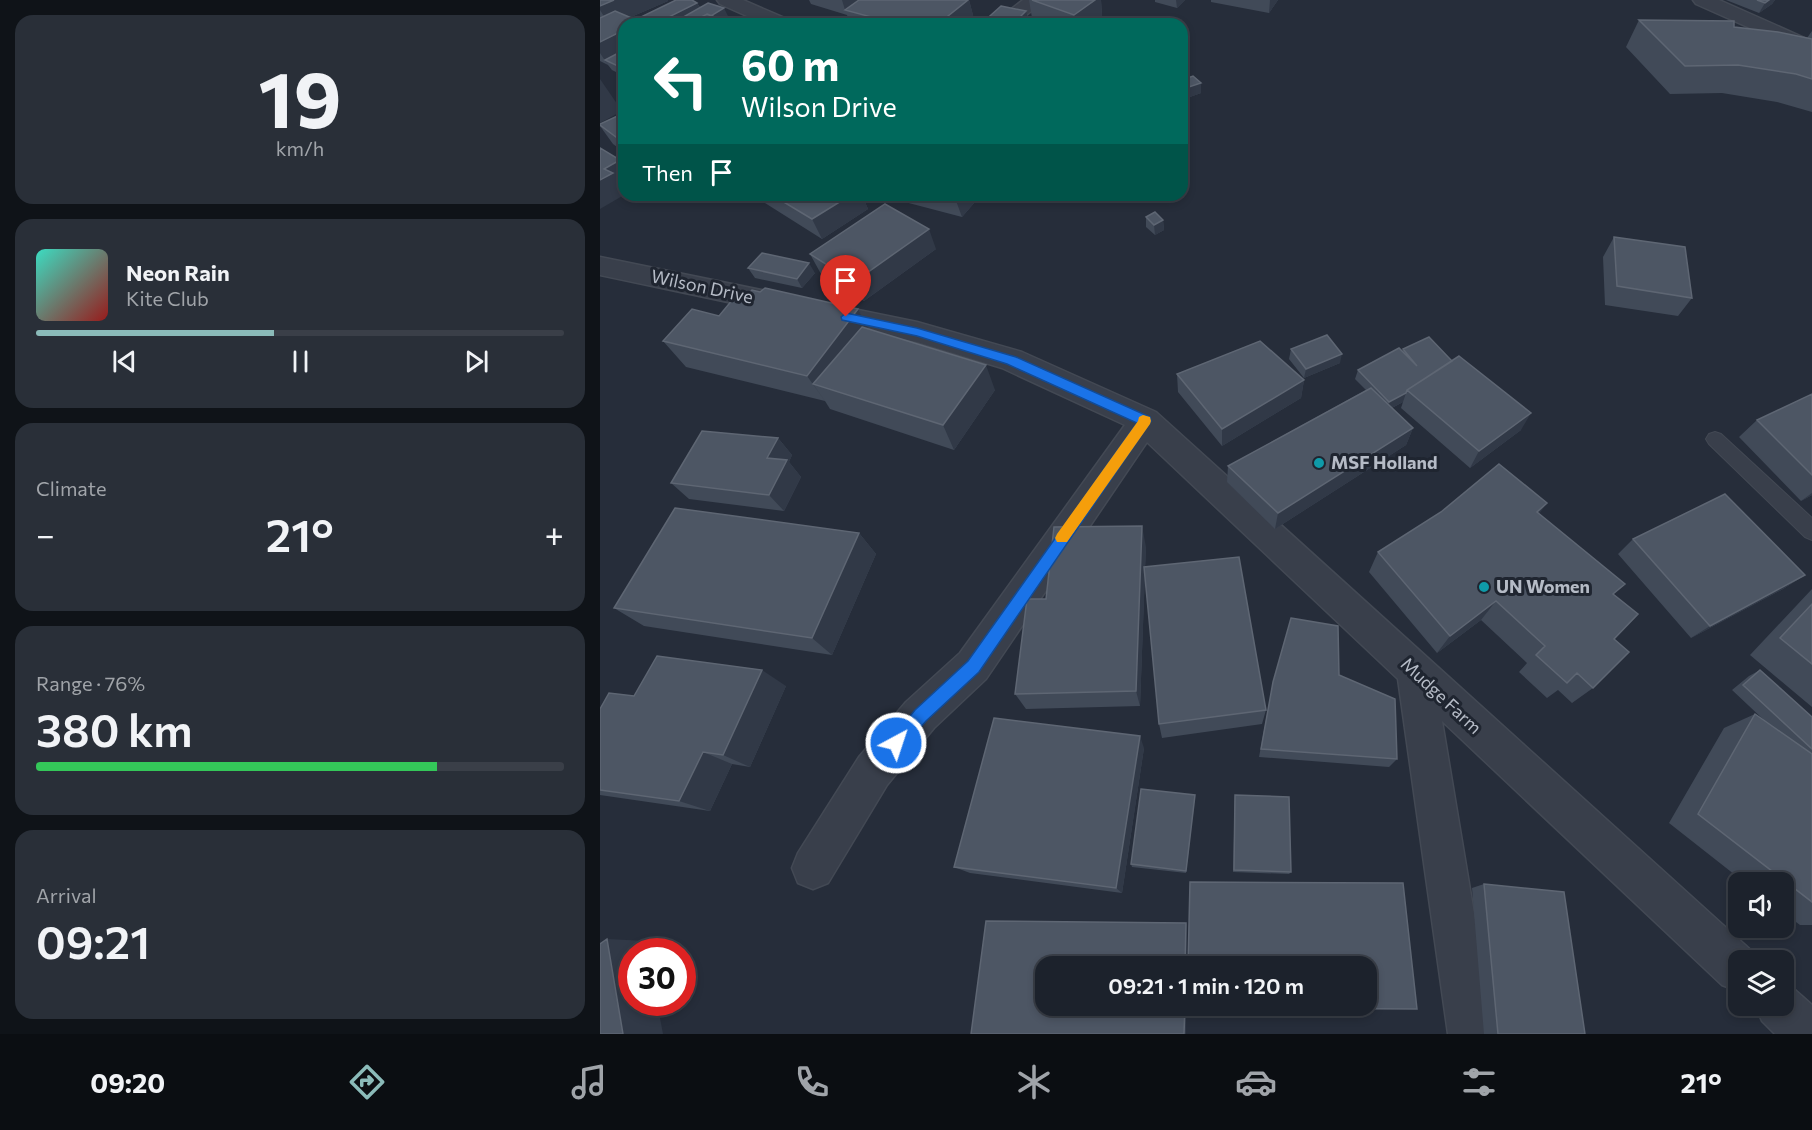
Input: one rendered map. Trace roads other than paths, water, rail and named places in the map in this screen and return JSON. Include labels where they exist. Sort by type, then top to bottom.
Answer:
[{"type":"street","points":[[727,0],[768,18]]},
{"type":"street","points":[[1010,18],[1035,0]]},
{"type":"street","points":[[1703,0],[1802,44]]},
{"type":"street","name":"Wilson Drive","points":[[600,266],[917,332],[1011,360],[1145,421]]},
{"type":"street","points":[[813,868],[873,771],[920,715],[973,666],[1145,421]]},
{"type":"street","name":"Mudge Farm","points":[[1145,421],[1416,674],[1728,960]]},
{"type":"street","points":[[1416,674],[1471,1034]]},
{"type":"lane","points":[[1715,439],[1812,531]]},
{"type":"place","name":"MSF Holland","points":[[1319,463]]},
{"type":"place","name":"UN Women","points":[[1484,587]]}]
